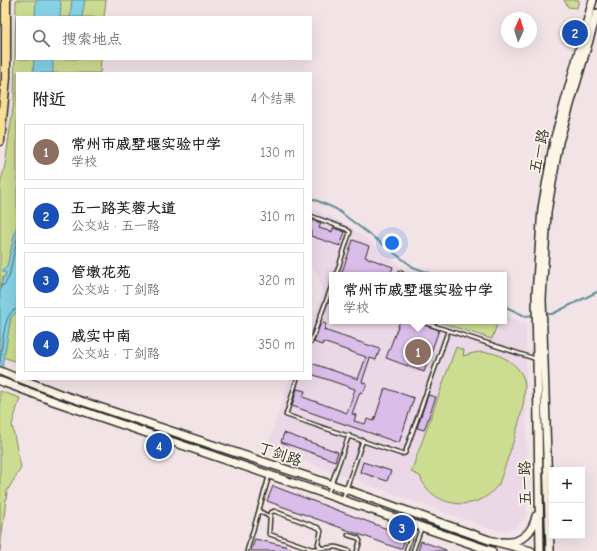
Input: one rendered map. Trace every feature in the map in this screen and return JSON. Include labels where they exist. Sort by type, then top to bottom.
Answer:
[{"type":"main road","points":[[0,141],[6,78],[6,0]]},
{"type":"main road","name":"五一路","points":[[539,311],[542,208],[554,141],[593,0]]},
{"type":"main road","name":"五一路","points":[[539,311],[547,212],[559,142],[597,13]]},
{"type":"main road","points":[[539,311],[540,319]]},
{"type":"main road","name":"五一路","points":[[540,319],[537,359],[540,551]]},
{"type":"main road","name":"五一路","points":[[540,319],[550,551]]},
{"type":"main road","points":[[3,372],[16,378]]},
{"type":"main road","name":"丁剑路","points":[[24,380],[60,394],[346,489],[494,541],[531,551]]},
{"type":"main road","name":"丁剑路","points":[[2,381],[492,551]]},
{"type":"main road","points":[[494,541],[510,543],[523,538],[534,526],[539,504]]},
{"type":"lane","points":[[312,216],[346,229],[350,232],[337,272]]},
{"type":"lane","points":[[312,340],[329,297]]},
{"type":"lane","points":[[428,324],[537,359]]},
{"type":"lane","points":[[298,380],[286,414],[401,454],[405,453],[448,331]]},
{"type":"lane","points":[[328,494],[348,435]]},
{"type":"lane","points":[[342,499],[363,440]]},
{"type":"lane","points":[[246,551],[269,474]]},
{"type":"lane","points":[[259,511],[270,517]]},
{"type":"lane","points":[[321,548],[318,544],[321,531],[320,528],[274,511],[270,513],[269,534],[312,549],[336,547],[349,551]]},
{"type":"lane","points":[[406,551],[418,525]]},
{"type":"lane","points":[[413,551],[418,525]]},
{"type":"lane","points":[[348,535],[358,538],[360,541],[357,551]]},
{"type":"shaded area","points":[[312,208],[338,220],[377,246],[409,272],[329,272],[329,324],[507,324],[507,315],[526,324],[527,504],[526,517],[517,527],[503,531],[485,527],[267,448],[289,380],[312,380],[312,320],[321,297],[319,276],[312,267]]},
{"type":"green space","points":[[16,0],[106,0],[104,16],[16,16],[16,60],[101,60],[100,72],[16,72],[16,362],[0,356],[0,185],[5,165],[14,101]]},
{"type":"green space","points":[[564,0],[579,0],[577,8],[568,7]]},
{"type":"green space","points":[[445,324],[497,324],[492,339]]},
{"type":"green space","points":[[456,347],[464,350],[463,356],[479,352],[499,355],[515,366],[523,377],[525,386],[524,399],[517,429],[499,484],[483,499],[462,504],[445,501],[437,497],[424,484],[420,476],[411,472]]},
{"type":"green space","points":[[0,391],[20,398],[12,425],[21,468],[7,491],[0,551]]},
{"type":"water","points":[[36,0],[59,0],[61,3],[60,16],[35,16]]},
{"type":"water","points":[[72,0],[85,0],[82,16],[70,16]]},
{"type":"water","points":[[34,60],[53,60],[53,72],[33,72]]},
{"type":"water","points":[[16,228],[16,313],[11,317],[0,383],[0,293],[3,277],[5,277],[6,273],[3,272],[3,269],[7,266]]},
{"type":"building","points":[[312,220],[321,223],[319,228],[332,232],[333,228],[345,232],[340,246],[312,236]]},
{"type":"building","points":[[353,240],[369,246],[365,257],[393,267],[391,272],[342,272]]},
{"type":"building","points":[[321,322],[326,324],[324,330],[380,349],[376,360],[370,358],[362,382],[367,384],[363,393],[360,392],[352,414],[356,415],[354,421],[365,424],[367,419],[374,421],[385,388],[414,398],[399,443],[292,406],[297,389],[305,391],[303,397],[347,413],[355,389],[312,374],[312,363],[358,379],[366,357],[323,342],[322,345],[314,342]]},
{"type":"building","points":[[399,324],[422,324],[439,330],[424,372],[386,358]]},
{"type":"building","points":[[428,395],[436,397],[424,430],[417,428]]},
{"type":"building","points":[[284,433],[338,452],[335,461],[281,442]]},
{"type":"building","points":[[363,462],[391,471],[387,481],[360,472]]},
{"type":"building","points":[[273,486],[406,536],[402,548],[397,548],[267,501]]},
{"type":"building","points":[[255,539],[285,546],[297,551],[251,551]]},
{"type":"building","points":[[421,541],[446,550],[446,551],[418,551]]},
{"type":"waterway","points":[[312,198],[336,209],[413,267],[427,272]]},
{"type":"waterway","points":[[545,314],[552,314],[597,292]]},
{"type":"waterway","points":[[507,307],[525,316],[535,315]]},
{"type":"place","name":"五一路芙蓉大道","points":[[575,33]]},
{"type":"place","name":"常州市戚墅堰实验中学","points":[[418,352]]},
{"type":"place","name":"戚实中南","points":[[159,446]]},
{"type":"place","name":"管墩花苑","points":[[402,528]]}]
